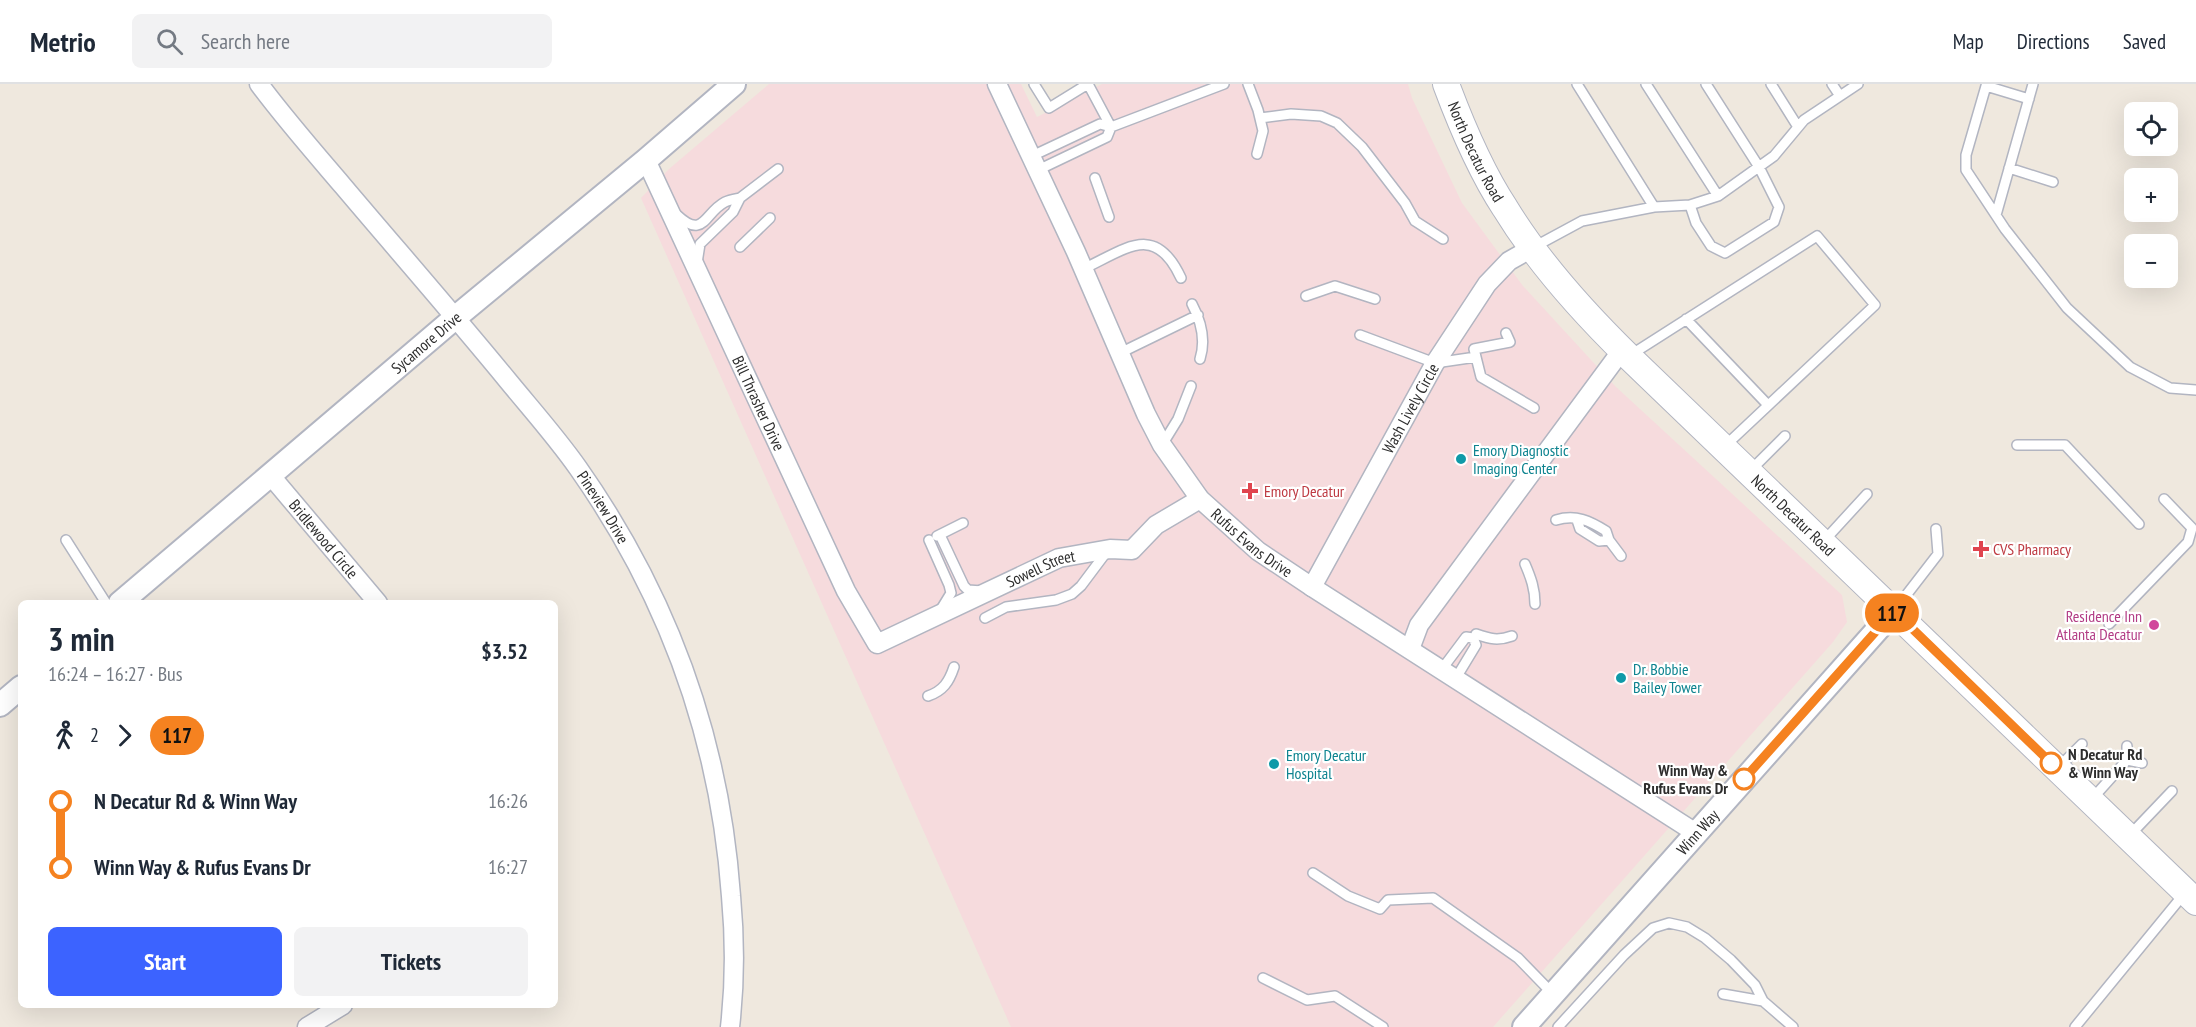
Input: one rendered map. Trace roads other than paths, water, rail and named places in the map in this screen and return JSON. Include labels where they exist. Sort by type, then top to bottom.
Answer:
[{"type":"main road","name":"North Decatur Road","points":[[1446,84],[1461,123],[1504,208],[1569,292],[1625,353],[2128,837],[2193,891]]},
{"type":"street","name":"Pineview Drive","points":[[259,84],[456,317],[578,466],[640,569],[668,628],[695,700],[714,770],[728,853],[734,931],[730,1027]]},
{"type":"street","name":"Sycamore Drive","points":[[124,600],[734,84]]},
{"type":"street","name":"Rufus Evans Drive","points":[[997,84],[1083,269],[1146,414],[1162,445],[1200,499],[1258,551],[1696,833]]},
{"type":"street","name":"Bill Thrasher Drive","points":[[646,160],[846,591],[877,644]]},
{"type":"street","name":"Wash Lively Circle","points":[[1312,587],[1435,363],[1486,284],[1509,261],[1533,248]]},
{"type":"street","points":[[1410,649],[1419,625],[1625,353]]},
{"type":"street","name":"Bridlewood Circle","points":[[271,476],[375,600]]},
{"type":"street","name":"Sowell Street","points":[[877,644],[1059,558],[1110,549],[1132,550],[1156,525],[1200,499]]},
{"type":"street","name":"Winn Way","points":[[1524,1027],[1894,611]]},
{"type":"street","points":[[0,705],[18,690]]},
{"type":"street","points":[[315,1025],[340,1008]]},
{"type":"lane","points":[[1034,84],[1049,108],[1088,84],[1111,127],[1107,137],[1035,163]]},
{"type":"lane","points":[[1035,163],[1100,124],[1111,127],[1224,84]]},
{"type":"lane","points":[[1248,84],[1263,131],[1257,154]]},
{"type":"lane","points":[[1577,84],[1654,207]]},
{"type":"lane","points":[[1646,84],[1718,196]]},
{"type":"lane","points":[[1690,205],[1696,223],[1711,246],[1725,253],[1773,222],[1779,207],[1759,167],[1706,84]]},
{"type":"lane","points":[[1771,84],[1798,127]]},
{"type":"lane","points":[[1832,84],[1840,96]]},
{"type":"lane","points":[[1533,248],[1582,221],[1654,207],[1690,205],[1718,196],[1774,156],[1804,120],[1858,84]]},
{"type":"lane","points":[[2029,99],[1984,84],[1966,155],[1966,170],[1996,215],[2067,308],[2130,367],[2170,388],[2196,390]]},
{"type":"lane","points":[[1996,215],[2033,84]]},
{"type":"lane","points":[[1260,118],[1291,114],[1321,116],[1337,123],[1362,147],[1405,203],[1415,221],[1443,239]]},
{"type":"lane","points":[[2009,168],[2053,182]]},
{"type":"lane","points":[[667,205],[686,223],[699,226],[725,201],[740,198],[778,169]]},
{"type":"lane","points":[[1095,178],[1109,217]]},
{"type":"lane","points":[[697,272],[700,244],[733,212],[740,198]]},
{"type":"lane","points":[[740,247],[770,218]]},
{"type":"lane","points":[[1625,353],[1686,319],[1816,236],[1875,305],[1723,447]]},
{"type":"lane","points":[[1083,269],[1139,244],[1150,244],[1166,252],[1181,278]]},
{"type":"lane","points":[[1306,296],[1335,286],[1375,299]]},
{"type":"lane","points":[[1192,304],[1198,315],[1203,337],[1200,359]]},
{"type":"lane","points":[[1120,354],[1198,315]]},
{"type":"lane","points":[[1686,319],[1768,405]]},
{"type":"lane","points":[[1506,333],[1510,342],[1474,349],[1481,377],[1534,408]]},
{"type":"lane","points":[[1360,335],[1435,363],[1476,357]]},
{"type":"lane","points":[[1162,445],[1178,419],[1191,386]]},
{"type":"lane","points":[[1749,472],[1785,436]]},
{"type":"lane","points":[[2017,445],[2064,446],[2139,524]]},
{"type":"lane","points":[[1823,542],[1867,494]]},
{"type":"lane","points":[[2109,624],[2190,544],[2192,528],[2163,499]]},
{"type":"lane","points":[[1556,520],[1565,517],[1578,520],[1587,519],[1606,531],[1609,540],[1621,556]]},
{"type":"lane","points":[[937,614],[951,593],[927,542],[963,523]]},
{"type":"lane","points":[[1894,611],[1938,554],[1936,530]]},
{"type":"lane","points":[[940,534],[964,586],[976,591],[987,591]]},
{"type":"lane","points":[[66,540],[104,600]]},
{"type":"lane","points":[[985,618],[1006,607],[1056,600],[1072,594],[1110,549]]},
{"type":"lane","points":[[1525,564],[1533,586],[1535,604]]},
{"type":"lane","points":[[1476,634],[1501,640],[1512,636]]},
{"type":"lane","points":[[928,696],[940,692],[951,678],[954,667]]},
{"type":"lane","points":[[2057,769],[2082,744]]},
{"type":"lane","points":[[2091,801],[2127,760],[2127,746]]},
{"type":"lane","points":[[2127,760],[2142,763]]},
{"type":"lane","points":[[2128,837],[2172,792]]},
{"type":"lane","points":[[1313,873],[1348,896],[1380,909],[1388,900],[1433,898],[1518,958],[1553,994]]},
{"type":"lane","points":[[2075,1027],[2193,891]]},
{"type":"lane","points":[[1558,1027],[1653,928],[1669,923],[1687,927],[1705,938],[1755,985],[1763,1001],[1793,1027]]},
{"type":"lane","points":[[1263,978],[1307,1000],[1335,996],[1383,1027]]},
{"type":"lane","points":[[1723,994],[1763,1001]]},
{"type":"place","name":"Emory Diagnostic Imaging Center","points":[[1461,459]]},
{"type":"place","name":"Emory Decatur","points":[[1250,491]]},
{"type":"place","name":"CVS Pharmacy","points":[[1981,549]]},
{"type":"place","name":"Residence Inn Atlanta Decatur","points":[[2154,625]]},
{"type":"place","name":"Dr. Bobbie Bailey Tower","points":[[1621,678]]},
{"type":"place","name":"N Decatur Rd & Winn Way","points":[[2051,763]]},
{"type":"place","name":"Emory Decatur Hospital","points":[[1274,764]]},
{"type":"place","name":"Winn Way & Rufus Evans Dr","points":[[1744,779]]}]
